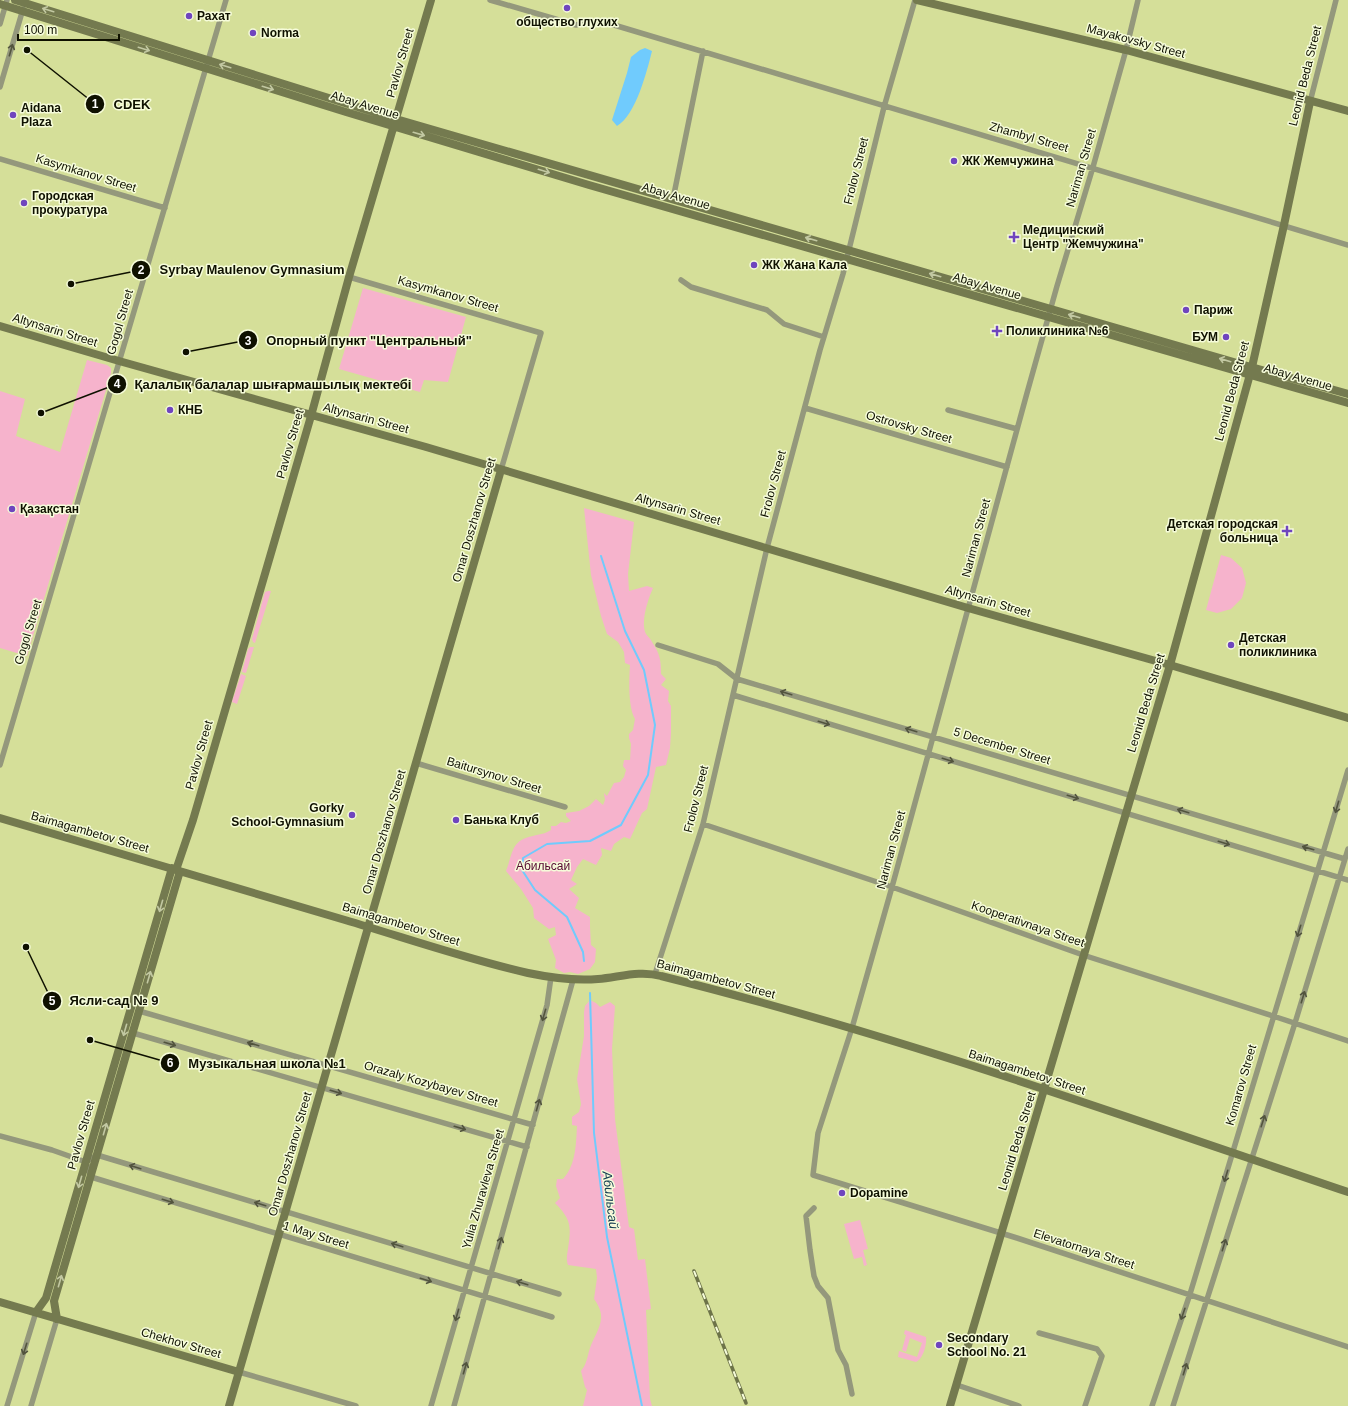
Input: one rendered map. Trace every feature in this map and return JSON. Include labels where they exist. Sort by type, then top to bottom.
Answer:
[{"type":"street","name":"Abay Avenue","points":[[15,0],[207,64],[589,185],[847,254]]},
{"type":"street","name":"Gogol Street","points":[[0,765],[226,0]]},
{"type":"street","name":"Pavlov Street","points":[[7,1406],[36,1312],[46,1298],[86,1162],[176,870],[193,820],[311,416],[349,277],[431,0]]},
{"type":"street","name":"Zhambyl Street","points":[[490,0],[576,25],[589,22],[604,22],[1093,167],[1348,245]]},
{"type":"street","name":"Mayakovsky Street","points":[[916,0],[1126,50],[1310,102],[1348,111]]},
{"type":"street","name":"Frolov Street","points":[[655,974],[702,824],[767,548],[824,337],[843,274],[884,106],[916,0]]},
{"type":"street","name":"Nariman Street","points":[[813,1175],[818,1133],[852,1028],[892,887],[1049,313],[1093,167],[1126,50],[1138,0]]},
{"type":"street","name":"Leonid Beda Street","points":[[950,1406],[1170,665],[1251,371],[1310,102],[1336,0]]},
{"type":"street","name":"Abay Avenue","points":[[4,3],[24,4]]},
{"type":"street","points":[[0,24],[4,3]]},
{"type":"street","points":[[0,88],[24,4]]},
{"type":"street","points":[[673,199],[703,52]]},
{"type":"street","name":"Abay Avenue","points":[[395,123],[673,199],[847,254],[1251,371],[1348,404]]},
{"type":"street","name":"Kasymkanov Street","points":[[0,159],[165,208]]},
{"type":"street","name":"Kasymkanov Street","points":[[349,277],[541,333]]},
{"type":"street","points":[[681,280],[692,286],[767,310],[784,324],[824,337]]},
{"type":"street","name":"Altynsarin Street","points":[[0,326],[119,362],[426,447],[968,608],[1170,665],[1348,718]]},
{"type":"street","name":"Omar Doszhanov Street","points":[[229,1406],[541,333]]},
{"type":"street","name":"Abay Avenue","points":[[1251,371],[1314,384],[1348,394]]},
{"type":"street","name":"Ostrovsky Street","points":[[805,408],[1007,467]]},
{"type":"street","points":[[948,410],[1017,429]]},
{"type":"street","name":"5 December Street","points":[[658,645],[718,664],[737,679],[1345,859]]},
{"type":"street","points":[[733,695],[1348,880]]},
{"type":"street","name":"Baitursynov Street","points":[[416,763],[565,808]]},
{"type":"street","name":"Komarov Street","points":[[1152,1406],[1190,1294],[1348,770]]},
{"type":"street","name":"Baimagambetov Street","points":[[0,818],[369,927],[455,954],[529,973],[573,980],[600,979],[632,974],[655,974],[852,1028],[1045,1089],[1348,1192]]},
{"type":"street","name":"Kooperativnaya Street","points":[[702,824],[892,887],[1083,955],[1348,1041]]},
{"type":"street","points":[[1174,1406],[1295,1023],[1348,848]]},
{"type":"street","name":"Pavlov Street","points":[[31,1406],[57,1319],[54,1301],[133,1033],[176,870]]},
{"type":"street","name":"Yulia Zhuravleva Street","points":[[431,1406],[547,1005],[551,977]]},
{"type":"street","points":[[454,1406],[573,980]]},
{"type":"street","name":"Orazaly Kozybayev Street","points":[[139,1011],[533,1126]]},
{"type":"street","points":[[133,1033],[527,1147]]},
{"type":"street","points":[[0,1136],[52,1150],[86,1162]]},
{"type":"street","points":[[86,1162],[97,1155]]},
{"type":"street","name":"1 May Street","points":[[97,1155],[559,1294]]},
{"type":"street","points":[[86,1162],[91,1178]]},
{"type":"street","name":"Elevatornaya Street","points":[[813,1175],[1190,1294],[1348,1347]]},
{"type":"street","name":"1 May Street","points":[[91,1178],[552,1317]]},
{"type":"street","points":[[814,1208],[806,1216],[814,1276],[818,1286],[828,1298],[838,1350],[846,1365],[852,1394]]},
{"type":"street","name":"Chekhov Street","points":[[0,1302],[356,1406]]},
{"type":"street","points":[[1039,1333],[1098,1349],[1101,1352],[1102,1356],[1085,1406]]},
{"type":"street","points":[[957,1385],[1019,1406]]},
{"type":"green space","points":[[363,288],[466,317],[448,382],[424,380],[420,392],[339,369]]},
{"type":"green space","points":[[87,360],[107,365],[111,368],[111,373],[27,656],[0,648],[0,391],[25,399],[16,436],[60,452]]},
{"type":"green space","name":"Абильсай","points":[[584,508],[634,522],[628,574],[629,591],[647,586],[653,588],[645,611],[644,629],[657,650],[661,674],[666,679],[661,685],[669,691],[668,701],[671,706],[671,733],[670,748],[666,765],[656,767],[647,809],[642,813],[630,839],[624,837],[614,844],[611,851],[601,848],[602,855],[596,865],[583,859],[577,867],[571,880],[577,884],[569,889],[579,898],[575,908],[590,917],[591,945],[596,949],[595,962],[590,969],[578,974],[570,972],[564,973],[555,968],[556,960],[548,939],[556,935],[555,927],[549,929],[534,918],[533,908],[521,889],[506,871],[514,848],[520,841],[547,832],[551,830],[551,826],[556,826],[561,822],[566,823],[571,821],[566,816],[566,813],[579,811],[589,806],[596,799],[603,805],[605,800],[604,793],[607,796],[614,783],[620,782],[624,777],[626,770],[623,766],[624,760],[630,760],[631,744],[629,734],[633,730],[635,719],[630,701],[630,665],[625,663],[624,652],[618,642],[607,634],[601,616],[591,575]]},
{"type":"green space","points":[[1221,555],[1231,558],[1242,568],[1246,583],[1242,598],[1231,609],[1217,613],[1206,610]]},
{"type":"green space","points":[[271,591],[255,643],[252,639],[265,592]]},
{"type":"green space","points":[[250,647],[254,647],[246,673],[242,672],[248,649]]},
{"type":"green space","points":[[241,674],[246,676],[237,704],[232,702]]},
{"type":"green space","name":"Абильсай","points":[[590,1000],[600,1007],[610,1002],[615,1006],[612,1049],[615,1119],[629,1227],[634,1229],[638,1260],[645,1259],[651,1309],[646,1310],[650,1399],[652,1406],[583,1406],[587,1390],[581,1371],[586,1363],[601,1319],[599,1308],[594,1299],[597,1278],[596,1269],[568,1265],[567,1257],[570,1235],[569,1224],[565,1214],[555,1203],[560,1198],[556,1186],[557,1179],[563,1179],[573,1161],[577,1126],[572,1125],[572,1117],[579,1112],[581,1104],[577,1079],[584,1036],[584,1012],[585,1006]]},
{"type":"green space","points":[[860,1220],[868,1249],[863,1250],[867,1265],[864,1266],[862,1257],[854,1259],[844,1224]]},
{"type":"green space","points":[[905,1330],[926,1337],[924,1351],[921,1358],[916,1362],[898,1357],[899,1351],[917,1357],[922,1343],[910,1338],[906,1352],[902,1350],[906,1335],[904,1334]]},
{"type":"water","points":[[645,48],[652,51],[640,92],[630,112],[617,126],[612,120],[631,57]]},
{"type":"waterway","name":"Абильсай","points":[[584,961],[583,952],[567,917],[535,890],[522,870],[523,858],[547,844],[590,841],[621,825],[648,775],[655,725],[644,670],[625,631],[601,556]]},
{"type":"waterway","name":"Абильсай","points":[[590,993],[594,1133],[607,1237],[642,1406]]},
{"type":"railway","points":[[694,1271],[746,1403]]},
{"type":"place","name":"общество глухих","points":[[567,8]]},
{"type":"place","name":"Рахат","points":[[189,16]]},
{"type":"place","name":"Norma","points":[[253,33]]},
{"type":"place","name":"CDEK","points":[[27,50]]},
{"type":"place","name":"Aidana Plaza","points":[[13,115]]},
{"type":"place","name":"ЖК Жемчужина","points":[[954,161]]},
{"type":"place","name":"Городская прокуратура","points":[[24,203]]},
{"type":"place","name":"Медицинский Центр \"Жемчужина\"","points":[[1014,237]]},
{"type":"place","name":"ЖК Жана Кала","points":[[754,265]]},
{"type":"place","name":"Syrbay Maulenov Gymnasium","points":[[71,284]]},
{"type":"place","name":"Париж","points":[[1186,310]]},
{"type":"place","name":"Поликлиника №6","points":[[997,331]]},
{"type":"place","name":"БУМ","points":[[1226,337]]},
{"type":"place","name":"Опорный пункт \"Центральный\"","points":[[186,352]]},
{"type":"place","name":"КНБ","points":[[170,410]]},
{"type":"place","name":"Қалалық балалар шығармашылық мектебі","points":[[41,413]]},
{"type":"place","name":"Қазақстан","points":[[12,509]]},
{"type":"place","name":"Детская городская больница","points":[[1287,531]]},
{"type":"place","name":"Детская поликлиника","points":[[1231,645]]},
{"type":"place","name":"Gorky School-Gymnasium","points":[[352,815]]},
{"type":"place","name":"Банька Клуб","points":[[456,820]]},
{"type":"place","name":"Ясли-сад № 9","points":[[26,947]]},
{"type":"place","name":"Музыкальная школа №1","points":[[90,1040]]},
{"type":"place","name":"Dopamine","points":[[842,1193]]},
{"type":"place","name":"Secondary School No. 21","points":[[939,1345]]}]
